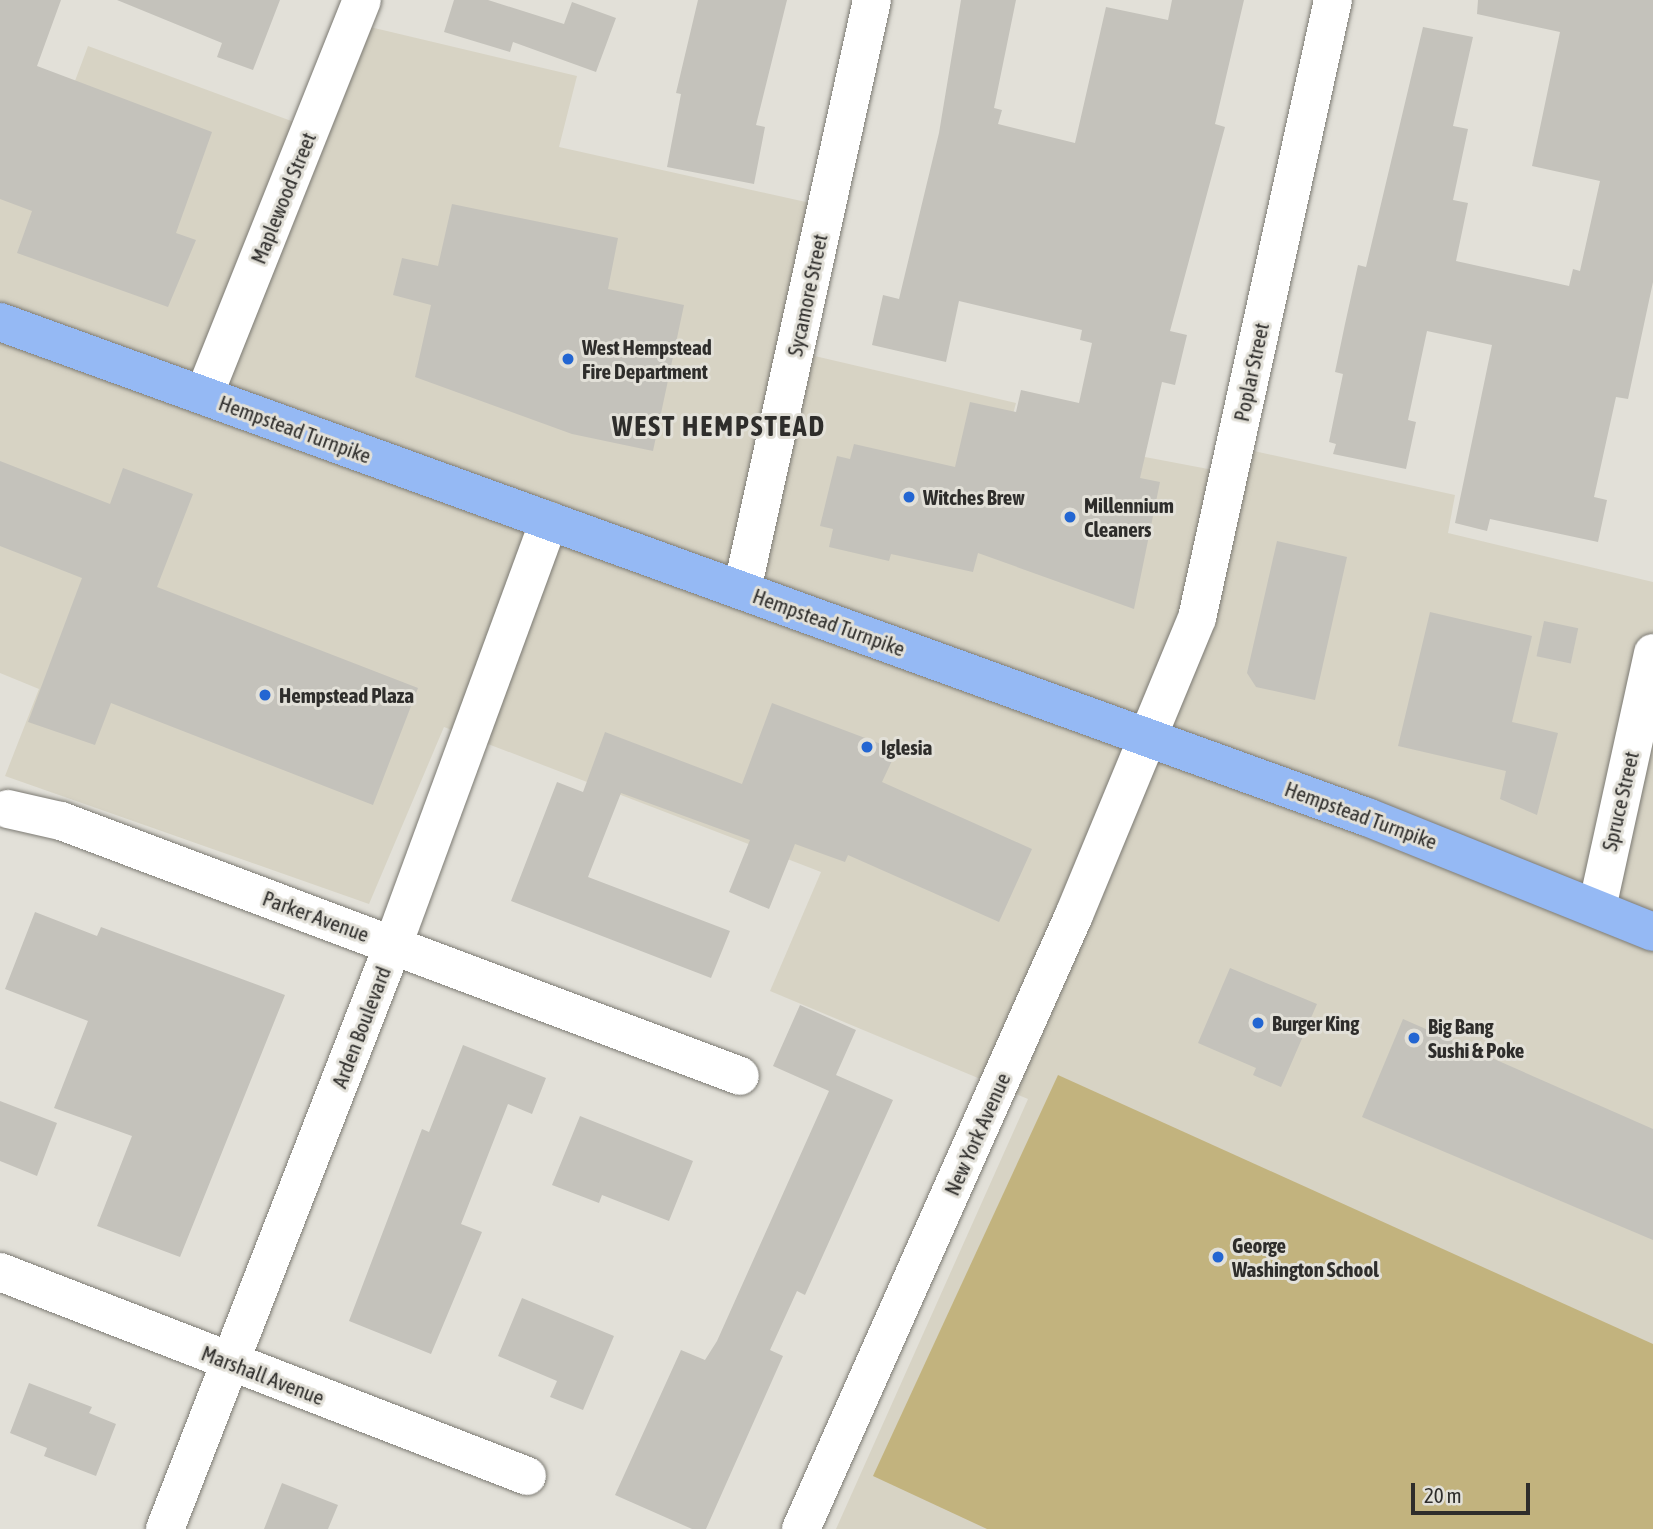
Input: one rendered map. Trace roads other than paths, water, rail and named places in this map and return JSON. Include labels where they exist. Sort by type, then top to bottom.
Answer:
[{"type":"main road","name":"Hempstead Turnpike","points":[[0,322],[1144,735],[1597,908],[1653,932]]},
{"type":"street","name":"Maplewood Street","points":[[204,395],[362,0]]},
{"type":"street","name":"Sycamore Street","points":[[742,590],[872,0]]},
{"type":"street","name":"Poplar Street","points":[[1144,735],[1197,618],[1333,0]]},
{"type":"street","name":"Arden Boulevard","points":[[165,1529],[393,945],[549,521]]},
{"type":"street","name":"Spruce Street","points":[[1597,908],[1653,653]]},
{"type":"street","name":"New York Avenue","points":[[812,1525],[1074,915],[1144,735]]},
{"type":"street","name":"Parker Avenue","points":[[9,808],[61,821],[740,1076]]},
{"type":"street","name":"Marshall Avenue","points":[[0,1272],[527,1476]]},
{"type":"place","name":"West Hempstead Fire Department","points":[[568,359]]},
{"type":"place","name":"Witches Brew","points":[[909,497]]},
{"type":"place","name":"Millennium Cleaners","points":[[1070,517]]},
{"type":"place","name":"Hempstead Plaza","points":[[265,695]]},
{"type":"place","name":"Iglesia","points":[[867,747]]},
{"type":"place","name":"Burger King","points":[[1258,1023]]},
{"type":"place","name":"Big Bang Sushi & Poke","points":[[1414,1038]]},
{"type":"place","name":"George Washington School","points":[[1218,1257]]},
{"type":"district","name":"WEST HEMPSTEAD","points":[[719,426]]}]
